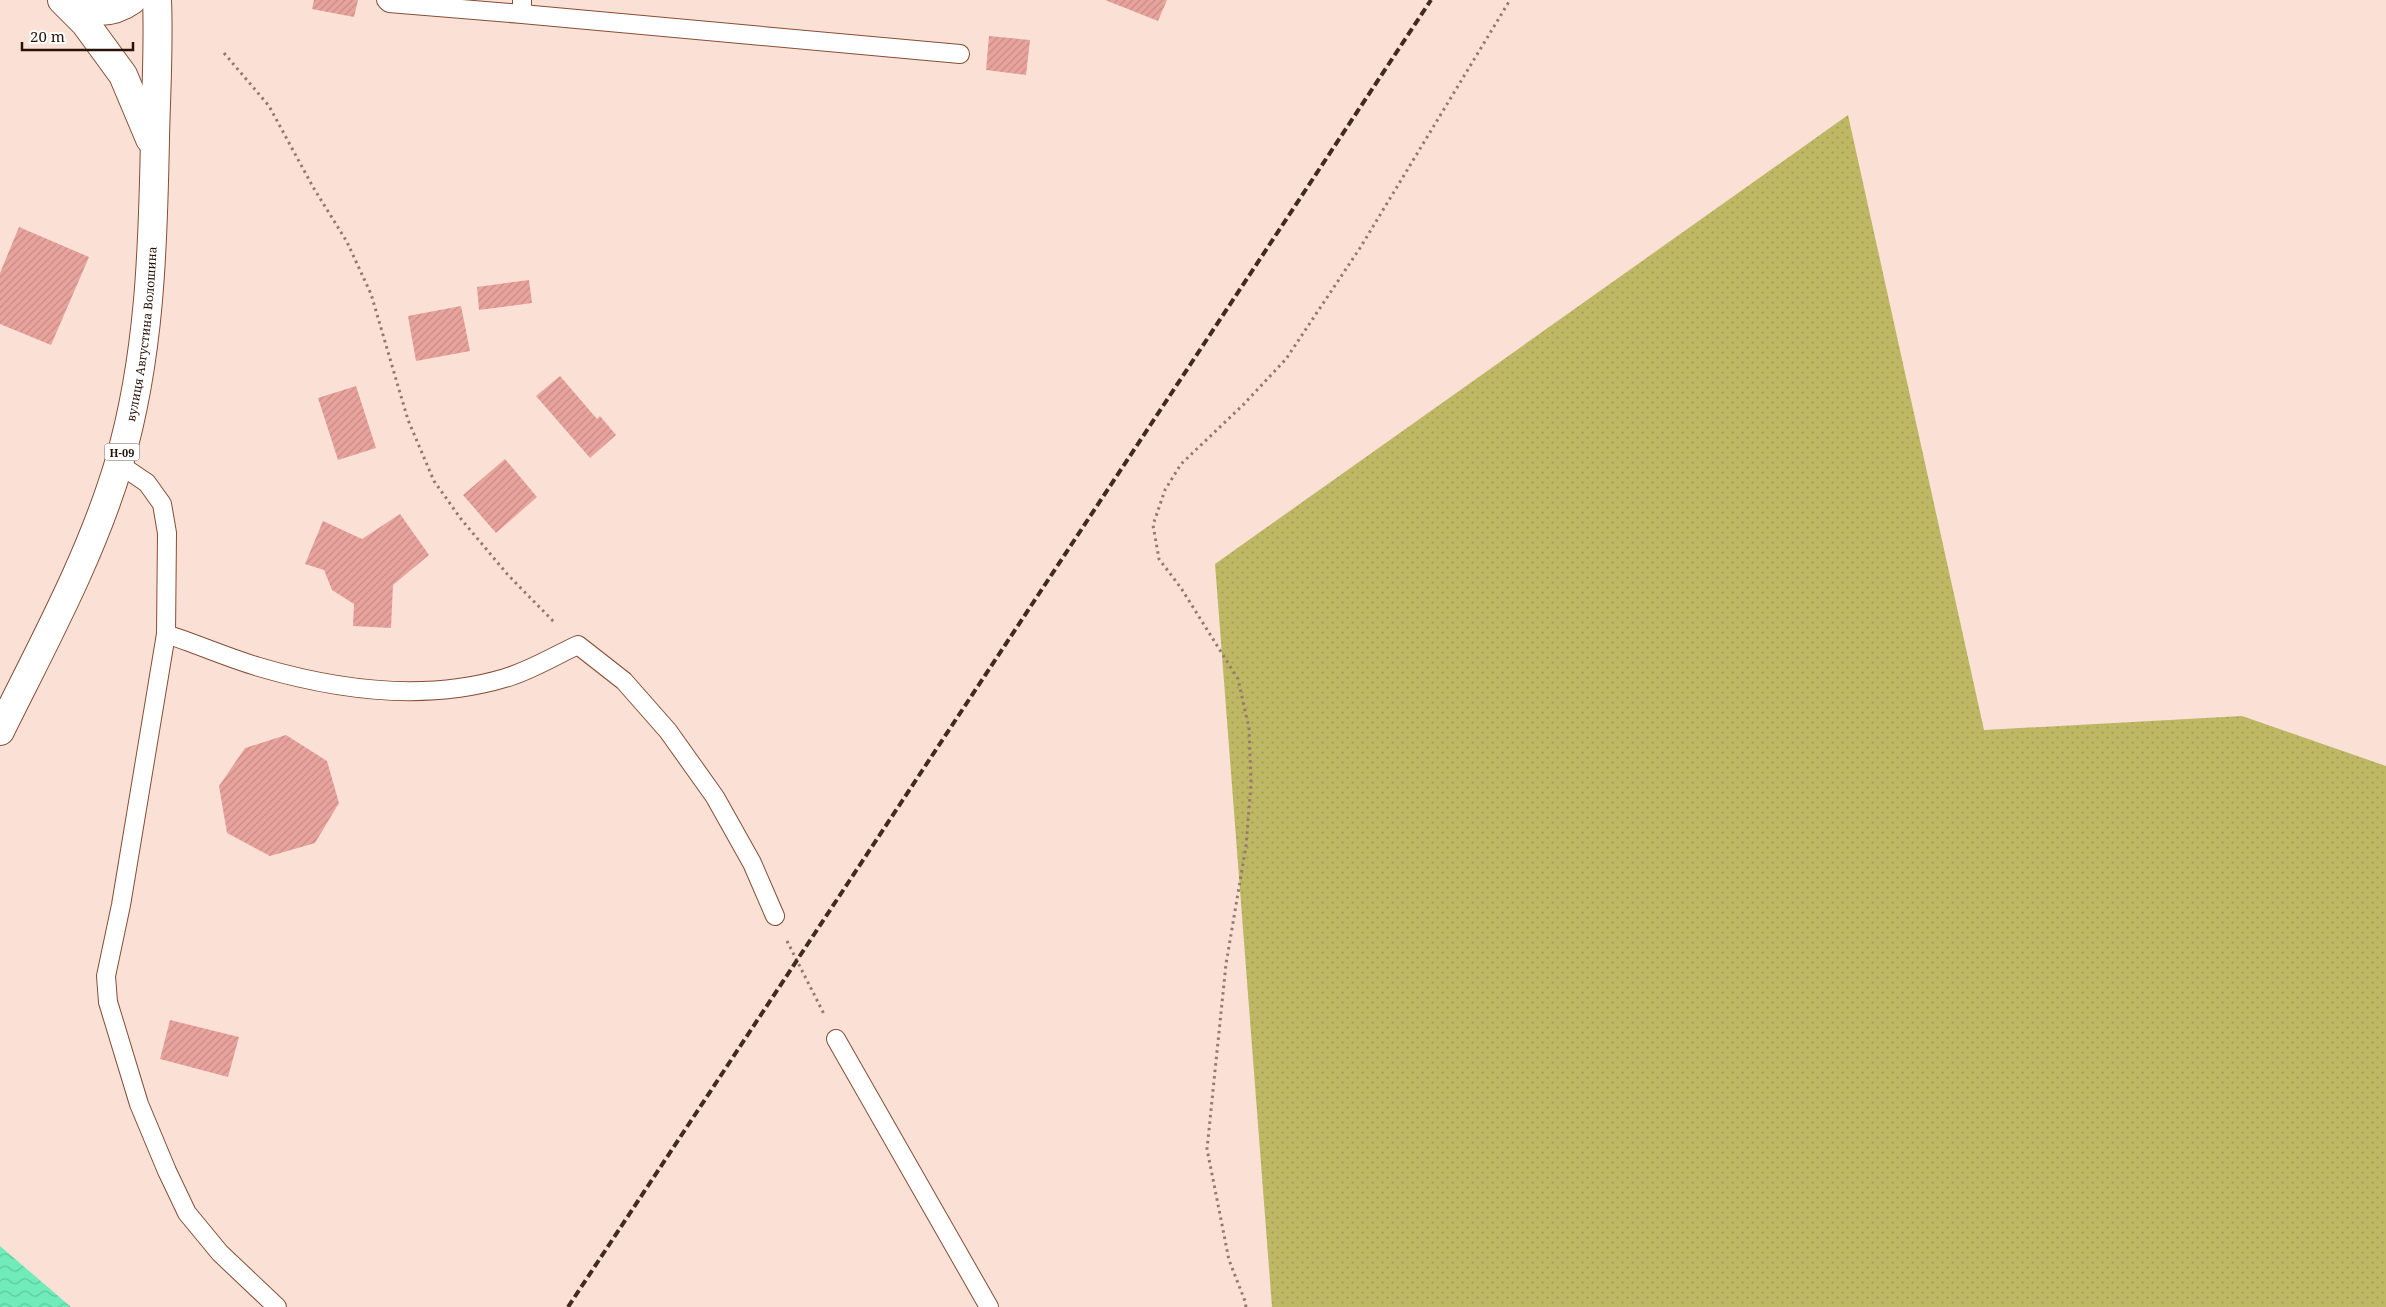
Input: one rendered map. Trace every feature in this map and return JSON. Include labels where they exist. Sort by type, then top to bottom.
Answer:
[{"type":"main road","name":"Н-09","points":[[62,0],[78,8],[96,12],[114,10],[132,0]]},
{"type":"main road","name":"вулиця Августина Волошина","points":[[62,0],[85,24],[123,75],[155,149]]},
{"type":"main road","name":"вулиця Августина Волошина","points":[[0,731],[80,570],[119,464],[143,360],[154,219],[157,0]]},
{"type":"lane","points":[[386,0],[389,2],[522,7],[960,54]]},
{"type":"lane","points":[[119,464],[147,483],[162,504],[168,533],[166,634],[122,905],[106,976],[108,1002],[139,1104],[167,1171],[187,1212],[220,1253],[278,1307]]},
{"type":"lane","points":[[166,634],[257,667],[312,682],[405,691],[450,690],[506,678],[578,645],[624,681],[668,731],[715,798],[752,863],[775,916]]},
{"type":"lane","points":[[836,1039],[988,1307]]},
{"type":"path","points":[[1246,1307],[1229,1260],[1208,1149],[1214,1061],[1226,964],[1246,846],[1251,784],[1249,728],[1238,679],[1181,588],[1159,559],[1153,525],[1165,490],[1181,464],[1243,405],[1286,360],[1360,248],[1510,0]]},
{"type":"path","points":[[224,53],[269,106],[313,187],[347,242],[370,294],[408,420],[434,481],[461,519],[508,575],[578,645]]},
{"type":"path","points":[[775,916],[836,1039]]},
{"type":"shaded area","points":[[1848,115],[1984,730],[2242,716],[2386,766],[2386,1307],[1272,1307],[1215,564]]},
{"type":"water","points":[[0,1246],[71,1307],[0,1307]]},
{"type":"building","points":[[314,0],[358,0],[354,17],[312,9]]},
{"type":"building","points":[[1105,0],[1167,0],[1158,21]]},
{"type":"building","points":[[989,36],[1030,40],[1026,75],[986,70]]},
{"type":"building","points":[[19,227],[89,257],[51,345],[0,324],[0,273]]},
{"type":"building","points":[[529,280],[532,303],[479,310],[477,287]]},
{"type":"building","points":[[461,306],[470,351],[416,361],[408,316]]},
{"type":"building","points":[[560,376],[597,419],[600,416],[616,435],[590,458],[536,396]]},
{"type":"building","points":[[356,386],[376,448],[338,460],[318,398]]},
{"type":"building","points":[[505,459],[537,497],[496,533],[463,495]]},
{"type":"building","points":[[400,514],[429,555],[393,585],[391,628],[353,626],[354,604],[332,590],[324,570],[305,564],[323,521],[362,539]]},
{"type":"building","points":[[286,735],[327,761],[339,803],[315,843],[270,856],[227,833],[219,786],[245,748]]},
{"type":"building","points":[[170,1020],[239,1037],[228,1077],[160,1059]]},
{"type":"railway","points":[[568,1307],[1431,0]]}]
